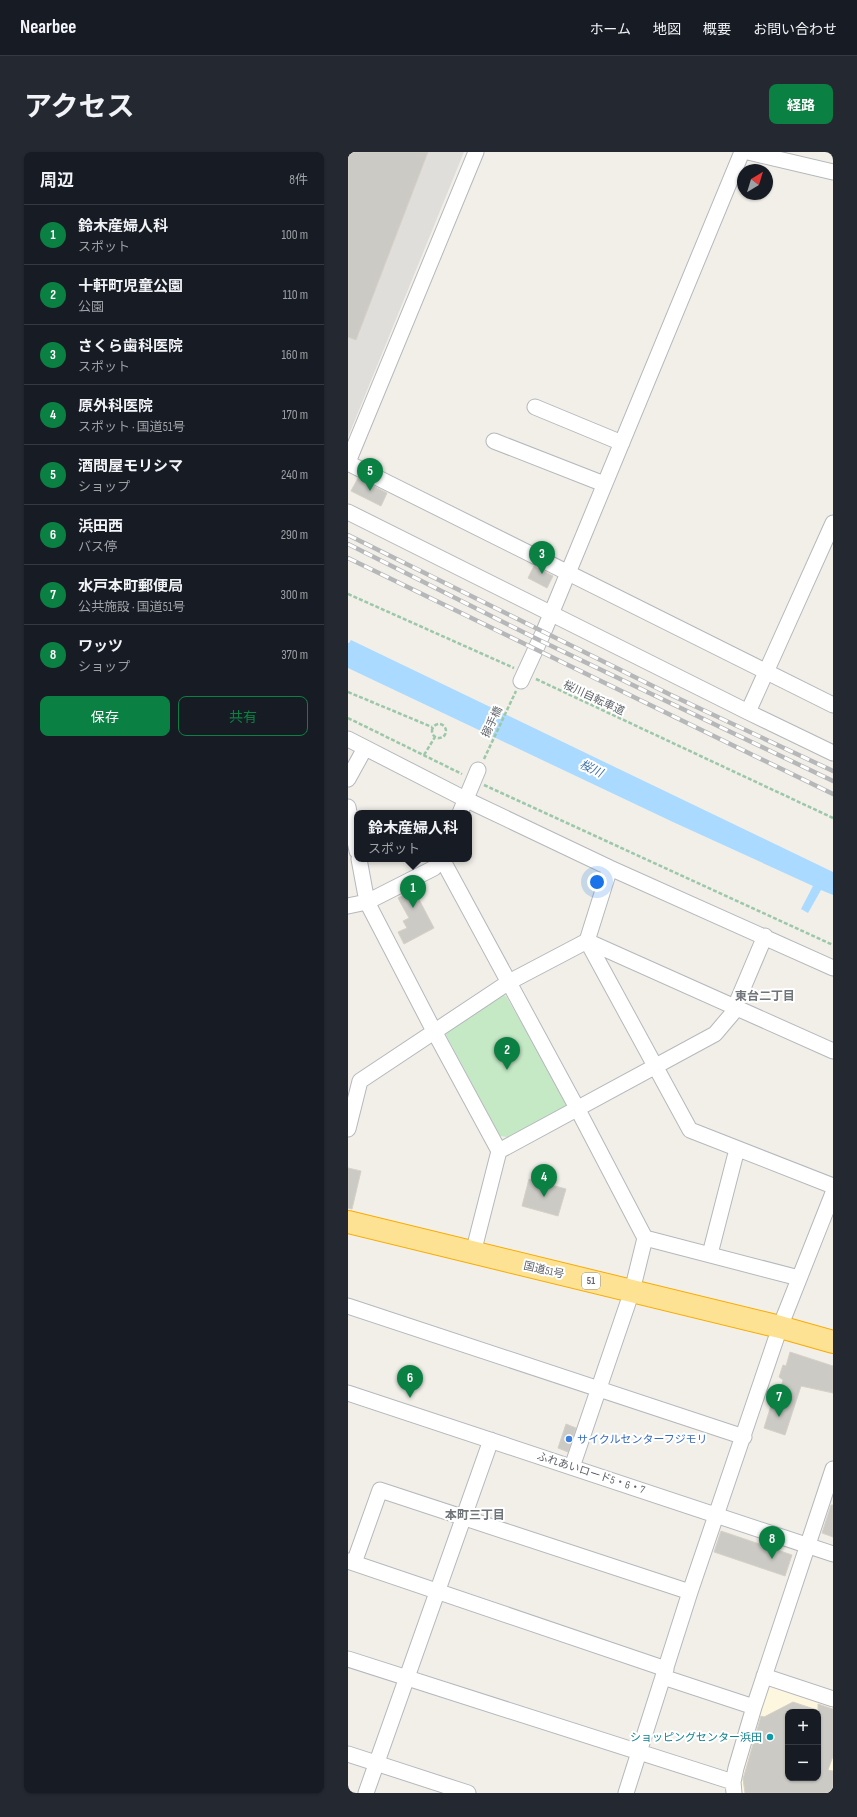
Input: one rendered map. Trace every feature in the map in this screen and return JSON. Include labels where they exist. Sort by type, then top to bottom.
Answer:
[{"type":"highway","name":"国道51号","points":[[348,1222],[780,1327],[833,1342]]},
{"type":"street","points":[[476,152],[348,463],[833,705]]},
{"type":"street","points":[[523,677],[551,614],[742,152]]},
{"type":"street","points":[[748,152],[833,172]]},
{"type":"street","points":[[535,407],[622,443]]},
{"type":"street","points":[[494,441],[604,484]]},
{"type":"street","points":[[348,512],[833,753]]},
{"type":"street","points":[[748,712],[833,523]]},
{"type":"street","points":[[348,740],[610,868],[833,968]]},
{"type":"street","points":[[348,779],[365,748]]},
{"type":"street","points":[[461,810],[476,775]]},
{"type":"street","points":[[348,807],[354,836]]},
{"type":"street","points":[[360,862],[367,902],[434,1031],[499,1150],[473,1253]]},
{"type":"street","points":[[348,906],[367,902],[434,868],[439,862]]},
{"type":"street","points":[[444,862],[578,1108],[645,1238],[632,1291],[572,1466]]},
{"type":"street","points":[[348,1129],[354,1078],[434,1031],[509,982],[587,941],[610,868]]},
{"type":"street","points":[[499,1150],[715,1034],[732,1014],[764,936]]},
{"type":"street","points":[[587,941],[833,1051]]},
{"type":"street","points":[[587,941],[690,1130],[833,1186]]},
{"type":"street","points":[[710,1254],[737,1148]]},
{"type":"street","points":[[626,1793],[690,1592],[744,1437],[780,1327],[799,1278],[828,1220],[833,1193]]},
{"type":"street","points":[[645,1238],[799,1278]]},
{"type":"street","points":[[348,1306],[600,1388],[744,1437]]},
{"type":"street","name":"ふれあいロード5・6・7","points":[[348,1393],[572,1466],[833,1554]]},
{"type":"street","points":[[366,1793],[462,1518],[491,1440]]},
{"type":"street","points":[[348,1659],[639,1753],[734,1787],[754,1707],[833,1470]]},
{"type":"street","points":[[690,1592],[380,1490],[351,1562],[664,1673],[754,1707]]},
{"type":"street","points":[[764,1676],[833,1699]]},
{"type":"street","points":[[348,1754],[468,1793]]},
{"type":"path","name":"桜川自転車道","points":[[348,594],[523,677],[577,699],[833,818]]},
{"type":"path","name":"搦手橋","points":[[476,775],[523,677]]},
{"type":"path","points":[[348,692],[432,727]]},
{"type":"path","points":[[348,718],[424,755],[476,775],[833,945]]},
{"type":"path","points":[[436,724],[442,724],[446,728],[445,734],[441,738],[435,737],[431,733],[432,727],[436,724]]},
{"type":"path","points":[[424,755],[435,737]]},
{"type":"shaded area","points":[[348,152],[464,152],[348,437]]},
{"type":"shaded area","name":"ショッピングセンター浜田","points":[[766,1684],[833,1706],[833,1793],[740,1793],[737,1776]]},
{"type":"green space","points":[[501,994],[506,996],[569,1106],[507,1137],[500,1136],[446,1035],[447,1031]]},
{"type":"water","name":"桜川","points":[[351,640],[833,872],[833,895],[821,890],[808,913],[801,909],[813,886],[673,822],[348,668],[348,643]]},
{"type":"building","points":[[348,152],[428,152],[356,340],[348,337]]},
{"type":"building","points":[[358,478],[387,493],[381,506],[351,491]]},
{"type":"building","points":[[534,566],[553,576],[547,588],[528,578]]},
{"type":"building","points":[[414,890],[434,928],[404,944],[398,932],[407,928],[403,921],[409,918],[398,898]]},
{"type":"building","points":[[348,1168],[361,1171],[352,1209],[348,1208]]},
{"type":"building","points":[[529,1179],[566,1189],[558,1216],[522,1206]]},
{"type":"building","points":[[790,1352],[833,1366],[833,1393],[801,1386],[785,1435],[764,1428],[773,1399],[777,1400],[783,1380],[779,1377],[783,1365],[786,1366]]},
{"type":"building","name":"サイクルセンターフジモリ","points":[[566,1424],[576,1428],[568,1452],[558,1448]]},
{"type":"building","points":[[831,1505],[833,1505],[833,1537],[822,1533]]},
{"type":"building","points":[[721,1531],[792,1555],[785,1576],[714,1552]]},
{"type":"building","name":"ショッピングセンター浜田","points":[[793,1702],[814,1709],[785,1709],[785,1781],[821,1781],[821,1709],[818,1709],[818,1704],[833,1709],[833,1756],[828,1770],[833,1771],[833,1793],[745,1793],[743,1779],[761,1716],[764,1717]]},
{"type":"railway","points":[[348,535],[671,695],[833,771]]},
{"type":"railway","points":[[348,544],[539,640],[833,781]]},
{"type":"railway","points":[[348,558],[833,794]]},
{"type":"place","name":"酒問屋モリシマ","points":[[370,491]]},
{"type":"place","name":"さくら歯科医院","points":[[542,574]]},
{"type":"place","name":"鈴木産婦人科","points":[[413,908]]},
{"type":"place","name":"十軒町児童公園","points":[[507,1070]]},
{"type":"place","name":"原外科医院","points":[[544,1197]]},
{"type":"place","name":"浜田西","points":[[410,1398]]},
{"type":"place","name":"水戸本町郵便局","points":[[779,1417]]},
{"type":"place","name":"サイクルセンターフジモリ","points":[[569,1439]]},
{"type":"place","name":"ワッツ","points":[[772,1559]]},
{"type":"place","name":"ショッピングセンター浜田","points":[[770,1737]]},
{"type":"district","name":"東台二丁目","points":[[765,996]]},
{"type":"district","name":"本町三丁目","points":[[475,1515]]}]
